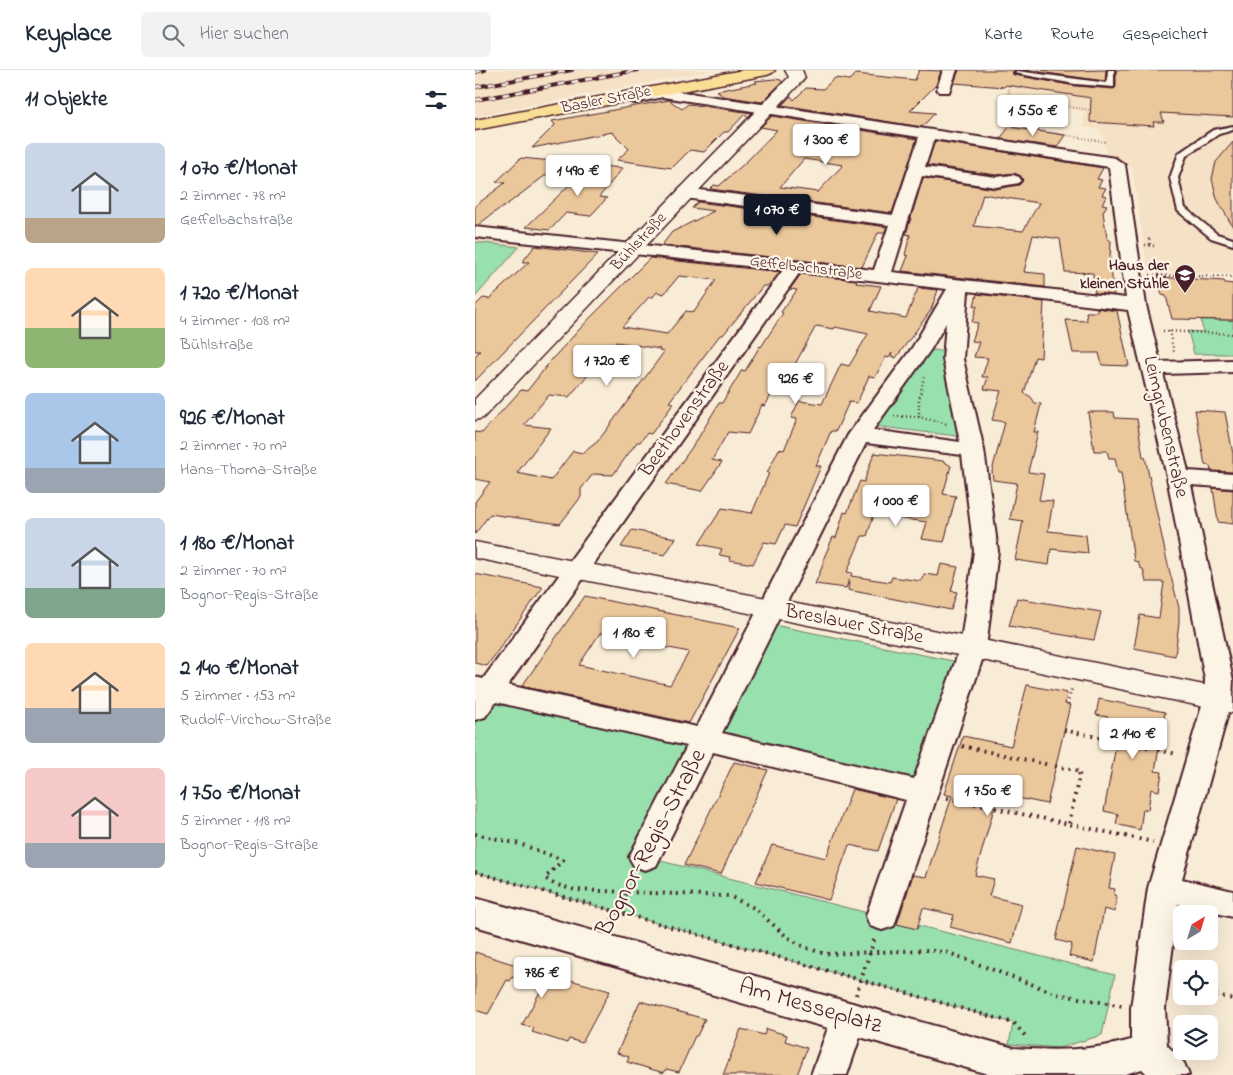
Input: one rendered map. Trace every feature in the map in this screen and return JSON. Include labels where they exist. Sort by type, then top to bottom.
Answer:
[{"type":"main road","name":"Basler Straße","points":[[475,125],[767,70]]},
{"type":"street","name":"Bühlstraße","points":[[475,413],[635,248],[765,109],[797,78],[796,72],[793,70]]},
{"type":"street","points":[[944,89],[950,70]]},
{"type":"street","points":[[475,130],[663,93],[1023,148],[1107,151]]},
{"type":"street","points":[[881,277],[928,134]]},
{"type":"street","name":"Leimgrubenstraße","points":[[1107,151],[1118,167],[1136,305],[1178,477],[1219,680],[1225,700],[1164,888],[1148,1008],[1160,1063]]},
{"type":"street","points":[[916,170],[996,182],[1013,180]]},
{"type":"street","points":[[685,193],[898,221]]},
{"type":"street","name":"Geffelbachstraße","points":[[475,232],[635,248],[1136,305]]},
{"type":"street","name":"Beethovenstraße","points":[[575,570],[795,267]]},
{"type":"street","points":[[882,916],[973,648],[986,551],[971,440],[953,359],[959,285]]},
{"type":"street","name":"Bognor-Regis-Straße","points":[[645,857],[859,435],[921,348],[959,285]]},
{"type":"street","points":[[1151,368],[1233,366]]},
{"type":"street","points":[[859,435],[971,440]]},
{"type":"street","points":[[1178,477],[1233,481]]},
{"type":"street","name":"Breslauer Straße","points":[[475,550],[973,648],[1225,700]]},
{"type":"street","name":"Bognor-Regis-Straße","points":[[575,570],[480,696],[706,740],[924,793]]},
{"type":"street","points":[[1164,888],[1233,904]]},
{"type":"street","name":"Am Messeplatz","points":[[475,912],[1009,1063],[1053,1068],[1103,1064],[1160,1063]]},
{"type":"street","points":[[829,1075],[849,1017]]},
{"type":"lane","points":[[1017,73],[1075,82],[1111,85],[1111,70]]},
{"type":"lane","points":[[1233,128],[1216,132],[1182,155],[1174,178],[1181,209],[1214,236],[1233,242]]},
{"type":"path","points":[[1011,86],[1006,108],[1037,130],[1107,151]]},
{"type":"path","points":[[1008,98],[1090,110]]},
{"type":"path","points":[[1023,148],[1037,130]]},
{"type":"path","points":[[1149,238],[1150,246]]},
{"type":"path","points":[[1132,274],[1233,277]]},
{"type":"path","points":[[1142,330],[1233,334]]},
{"type":"path","points":[[1169,331],[1174,352]]},
{"type":"path","points":[[919,417],[919,400],[927,370]]},
{"type":"path","points":[[874,415],[919,417],[971,440]]},
{"type":"path","points":[[1067,704],[1072,685]]},
{"type":"path","points":[[1064,730],[1153,749]]},
{"type":"path","points":[[942,742],[1080,770],[1069,824]]},
{"type":"path","points":[[924,793],[1176,847]]},
{"type":"path","points":[[475,834],[505,839],[537,848],[563,860],[561,865],[547,874],[545,878],[555,884],[575,890],[626,893],[691,893],[729,896],[754,908],[787,937],[804,947],[825,954],[928,950],[949,953],[1057,994],[1106,1004],[1148,1008]]},
{"type":"path","name":"Bognor-Regis-Straße","points":[[598,947],[645,857]]},
{"type":"path","points":[[475,872],[1014,1023],[1053,1068]]},
{"type":"path","points":[[849,1017],[882,916]]},
{"type":"path","points":[[1218,995],[1233,999]]},
{"type":"shaded area","points":[[475,70],[714,70],[475,116]]},
{"type":"shaded area","points":[[1003,70],[1233,70],[1233,274],[1148,271],[1132,167],[1107,156],[1101,130],[1083,127],[1085,111],[1003,98],[1007,88],[1004,87]]},
{"type":"shaded area","points":[[475,238],[525,243],[475,300]]},
{"type":"green space","points":[[475,242],[519,247],[475,297]]},
{"type":"green space","points":[[1201,320],[1233,320],[1233,354],[1194,354],[1188,331],[1203,332]]},
{"type":"green space","points":[[935,350],[945,352],[965,437],[873,426],[926,352]]},
{"type":"green space","points":[[764,623],[968,664],[924,793],[706,740]]},
{"type":"green space","points":[[489,690],[706,740],[645,857],[1115,975],[1102,1035],[1059,1048],[1009,1044],[1013,1023],[475,872],[475,710]]},
{"type":"building","points":[[919,70],[941,71],[936,85],[910,111],[935,113],[922,127],[782,105],[791,96],[794,100],[806,88],[823,89],[835,78],[849,80],[856,74],[915,80]]},
{"type":"building","points":[[959,70],[1015,70],[1012,73],[1014,75],[1075,86],[1114,89],[1116,87],[1116,70],[1233,70],[1233,117],[1161,113],[1164,122],[1153,122],[1154,126],[1090,122],[1091,98],[1006,85],[1004,87],[954,83]]},
{"type":"building","points":[[1024,70],[1069,71],[1106,70],[1105,81]]},
{"type":"building","points":[[781,80],[782,82],[762,102],[723,96],[716,91],[757,83],[755,81]]},
{"type":"building","points":[[669,100],[682,109],[688,104],[752,113],[748,117],[745,114],[728,132],[724,132],[704,152],[690,150],[672,168],[617,160],[629,149],[612,132],[532,148],[555,125],[552,121]]},
{"type":"building","points":[[772,116],[917,139],[892,213],[710,189],[714,185],[719,186],[777,130],[761,127]],"holes":[[[804,159],[843,165],[818,192],[780,187]]]},
{"type":"building","points":[[1009,127],[1065,135],[1057,147],[1000,139]]},
{"type":"building","points":[[935,141],[1103,168],[1097,179],[1102,180],[1098,187],[1106,188],[1102,195],[1107,196],[1102,204],[1107,205],[1103,212],[1107,238],[1111,241],[1110,259],[1114,295],[1095,293],[1093,273],[1065,272],[1060,239],[1033,235],[1024,272],[1045,274],[1045,287],[902,271],[908,256],[905,255],[910,235],[906,234],[923,178],[996,189],[1019,185],[1023,181],[1021,176],[1014,173],[996,175],[927,165]],"holes":[[[983,194],[1039,203],[1023,231],[974,226]]]},
{"type":"building","points":[[1233,142],[1233,227],[1217,199],[1212,179],[1216,162]]},
{"type":"building","points":[[521,158],[563,162],[501,209],[478,225],[475,225],[475,206],[505,183],[496,182]]},
{"type":"building","points":[[590,165],[623,168],[599,197],[607,198],[590,216],[566,213],[550,230],[526,227]]},
{"type":"building","points":[[698,202],[887,227],[884,233],[878,233],[862,267],[662,245],[672,232],[714,211],[692,208]]},
{"type":"building","points":[[535,246],[598,254],[475,381],[475,356],[480,351],[475,351],[475,306],[483,298],[489,299],[529,262],[522,262]]},
{"type":"building","points":[[650,258],[780,272],[769,286],[763,286],[723,335],[720,335],[669,402],[674,403],[651,434],[647,433],[640,442],[637,442],[613,475],[593,474],[581,489],[581,497],[560,524],[490,514],[475,534],[475,502],[490,482],[475,479],[475,432],[482,433],[521,390],[527,391],[553,358]],"holes":[[[679,276],[716,280],[694,312],[686,311],[667,334],[622,327],[649,297],[653,297],[657,292],[664,294]],[[616,342],[660,349],[659,351],[664,352],[598,441],[583,453],[573,451],[551,480],[517,473],[551,428],[524,425],[549,395],[569,397]]]},
{"type":"building","points":[[801,274],[857,280],[856,283],[881,286],[870,311],[906,318],[918,288],[938,290],[931,310],[896,358],[891,356],[892,353],[889,358],[886,357],[875,377],[869,376],[857,403],[849,402],[836,431],[831,431],[816,466],[821,466],[795,527],[785,525],[776,544],[764,542],[753,564],[729,560],[730,557],[719,555],[722,549],[699,544],[722,508],[752,513],[769,473],[767,473],[779,449],[784,450],[797,419],[791,418],[799,401],[822,404],[841,364],[849,366],[868,334],[835,327],[834,329],[816,326],[794,366],[788,365],[765,406],[762,405],[748,434],[728,432],[712,460],[722,462],[702,491],[666,484],[697,440],[719,403],[722,403],[742,370],[745,371],[783,313],[781,312],[797,290],[790,289]]},
{"type":"building","points":[[1157,277],[1224,281],[1225,283],[1233,284],[1233,320],[1172,319],[1166,296],[1162,295]]},
{"type":"building","points":[[977,294],[1044,302],[1041,358],[1035,357],[1024,393],[1031,397],[1035,403],[1041,404],[1034,432],[1038,432],[1028,472],[1044,474],[1039,500],[1053,501],[1048,531],[1086,535],[1088,553],[1051,549],[1049,565],[1015,560],[1023,521],[1010,519],[1017,483],[993,480],[992,471],[1005,422],[992,420],[1001,391],[984,389],[988,377],[982,377],[988,358],[974,357],[979,342],[972,341],[978,323],[972,322],[977,306],[974,306]]},
{"type":"building","points":[[1097,308],[1117,311],[1129,366],[1102,365],[1099,353],[1073,353],[1066,320],[1087,321],[1086,312],[1097,312]]},
{"type":"building","points":[[1195,410],[1225,412],[1233,454],[1233,472],[1211,471],[1210,466],[1205,465]]},
{"type":"building","points":[[1088,412],[1114,412],[1115,418],[1137,419],[1143,457],[1145,457],[1179,608],[1175,656],[1134,648],[1140,615],[1159,618],[1164,582],[1146,582],[1143,569],[1140,568],[1138,562],[1134,561],[1121,473],[1118,473],[1115,458],[1109,458],[1107,451],[1094,451]]},
{"type":"building","points":[[874,453],[943,461],[951,466],[943,494],[956,496],[944,542],[922,539],[927,522],[874,515],[867,536],[862,536],[847,572],[852,573],[851,576],[890,582],[892,577],[921,581],[924,574],[938,576],[941,564],[958,567],[951,591],[957,592],[951,610],[848,590],[849,580],[846,588],[815,584],[833,537],[836,538],[844,512],[847,513],[860,481],[864,482]]},
{"type":"building","points":[[1213,488],[1233,490],[1233,524],[1218,522]]},
{"type":"building","points":[[632,530],[676,538],[665,555],[621,547]]},
{"type":"building","points":[[475,574],[543,587],[487,666],[475,663]]},
{"type":"building","points":[[585,596],[740,628],[689,723],[522,686]],"holes":[[[600,633],[689,652],[670,685],[579,665]]]},
{"type":"building","points":[[1017,598],[1101,612],[1094,640],[1009,626]]},
{"type":"building","points":[[1027,685],[1067,693],[1065,704],[1070,705],[1047,804],[998,794],[975,875],[994,879],[989,896],[1022,904],[1012,943],[950,927],[954,915],[923,908],[917,929],[897,924],[913,875],[926,877],[952,796],[944,794],[963,736],[1011,746]]},
{"type":"building","points":[[1099,699],[1165,712],[1155,771],[1162,772],[1159,791],[1151,789],[1148,810],[1143,809],[1140,830],[1116,824],[1118,814],[1104,811],[1119,729],[1107,726],[1108,717],[1096,715]]},
{"type":"building","points":[[734,762],[768,770],[721,874],[684,865]]},
{"type":"building","points":[[852,789],[896,799],[878,851],[849,845],[829,900],[756,882],[772,845],[826,858]]},
{"type":"building","points":[[1077,846],[1115,855],[1109,888],[1115,889],[1114,895],[1117,896],[1115,912],[1104,909],[1094,962],[1069,956],[1072,944],[1056,940]]},
{"type":"building","points":[[475,952],[610,991],[582,1043],[569,1039],[567,1043],[532,1032],[534,1028],[522,1025],[541,990],[512,977],[510,981],[507,980],[488,1014],[475,1010]]},
{"type":"building","points":[[640,1001],[705,1019],[679,1072],[666,1069],[664,1073],[627,1062],[629,1057],[617,1053]]},
{"type":"building","points":[[741,1029],[764,1035],[766,1029],[787,1035],[785,1041],[807,1048],[797,1075],[723,1075]]},
{"type":"railway","points":[[475,72],[485,70]]},
{"type":"railway","points":[[475,87],[572,70]]},
{"type":"railway","points":[[475,100],[638,70]]},
{"type":"place","name":"Haus der kleinen Stühle","points":[[1185,294]]}]
